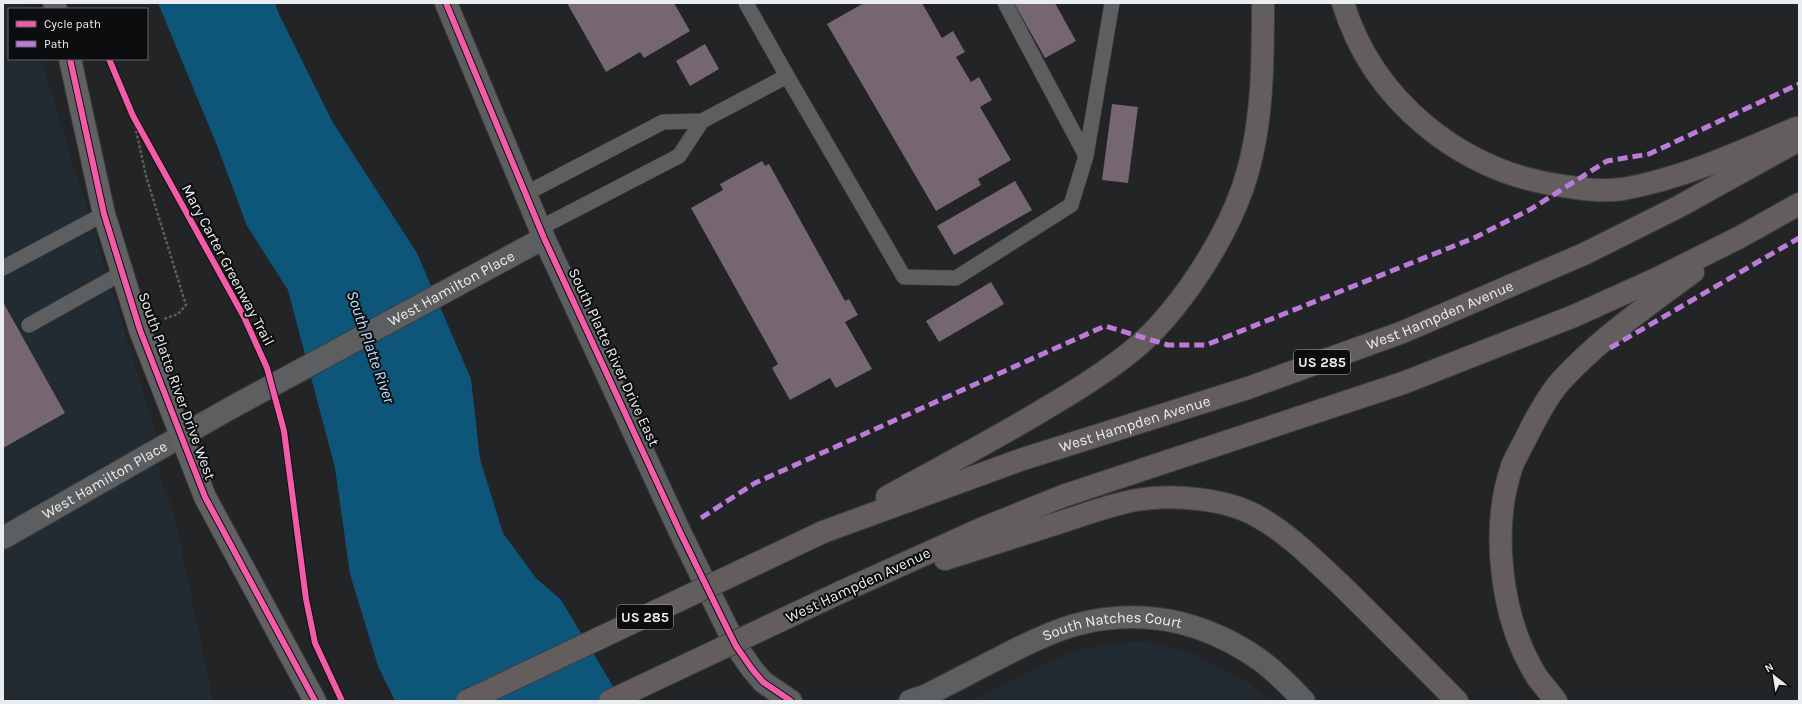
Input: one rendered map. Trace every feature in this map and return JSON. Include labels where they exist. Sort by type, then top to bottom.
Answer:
[{"type":"highway","points":[[823,532],[1018,425],[1090,382],[1134,350],[1171,312],[1199,273],[1226,227],[1243,186],[1254,141],[1260,97],[1262,3]]},
{"type":"highway","points":[[1343,3],[1348,22],[1365,57],[1388,90],[1417,119],[1448,143],[1478,161],[1511,174],[1541,182],[1586,190],[1621,189],[1668,179],[1720,161],[1799,126]]},
{"type":"highway","name":"West Hampden Avenue","points":[[467,701],[823,532],[1023,459],[1248,388],[1403,332],[1584,254],[1680,206],[1799,140]]},
{"type":"highway","name":"West Hampden Avenue","points":[[610,701],[841,592],[981,529],[1063,496],[1403,383],[1574,316],[1649,282],[1740,237],[1799,204]]},
{"type":"highway","points":[[1556,701],[1537,676],[1518,637],[1506,597],[1500,553],[1502,511],[1512,466],[1534,421],[1559,383],[1594,348],[1740,237]]},
{"type":"highway","points":[[841,592],[1108,507],[1138,500],[1171,498],[1202,500],[1227,504],[1254,514],[1281,530],[1365,608],[1457,701]]},
{"type":"street","name":"South Platte River Drive East","points":[[446,3],[542,233],[680,532],[736,646],[763,682],[791,701]]},
{"type":"street","name":"South Platte River Drive West","points":[[70,60],[104,214],[140,330],[182,436],[194,471],[208,503],[315,701]]},
{"type":"street","name":"West Hamilton Place","points":[[3,538],[227,410],[483,272],[542,233]]},
{"type":"street","name":"South Natches Court","points":[[910,701],[925,696],[1027,644],[1075,625],[1129,617],[1147,617],[1176,622],[1205,631],[1259,660],[1283,679],[1304,701]]},
{"type":"lane","points":[[746,3],[904,277],[956,278],[1071,205],[1086,156],[1112,3]]},
{"type":"lane","points":[[1004,3],[1086,156]]},
{"type":"lane","points":[[542,233],[679,156],[702,122],[787,76]]},
{"type":"lane","points":[[526,194],[663,122],[702,122]]},
{"type":"lane","points":[[3,268],[104,214]]},
{"type":"lane","points":[[29,325],[122,273]]},
{"type":"path","points":[[130,110],[146,176],[186,304],[178,314],[160,322]]},
{"type":"path","points":[[132,116],[144,137]]},
{"type":"shaded area","points":[[3,3],[25,3],[27,8],[8,8],[8,60],[41,60],[156,434],[161,482],[173,508],[213,701],[3,701]]},
{"type":"shaded area","points":[[1130,642],[1145,642],[1195,654],[1245,681],[1269,701],[970,701],[1037,667],[1082,649]]},
{"type":"water","name":"South Platte River","points":[[158,3],[275,3],[332,121],[417,253],[471,379],[480,459],[503,533],[536,578],[561,600],[622,701],[395,701],[378,666],[350,574],[335,468],[288,290],[247,226],[216,143]]},
{"type":"building","points":[[567,3],[674,3],[690,31],[644,58],[640,52],[606,72]]},
{"type":"building","points":[[864,3],[922,3],[942,38],[953,31],[965,52],[956,57],[971,82],[979,77],[992,100],[980,107],[1011,160],[978,179],[981,185],[936,211],[827,24]]},
{"type":"building","points":[[1014,3],[1055,3],[1076,41],[1045,58]]},
{"type":"building","points":[[705,44],[719,69],[690,86],[676,61]]},
{"type":"building","points":[[1112,104],[1138,107],[1128,183],[1102,180]]},
{"type":"building","points":[[762,161],[765,166],[769,164],[845,301],[849,299],[858,315],[845,322],[872,369],[836,388],[830,378],[790,400],[772,368],[778,364],[691,208],[723,190],[720,184]]},
{"type":"building","points":[[1015,181],[1032,210],[954,255],[937,226]]},
{"type":"building","points":[[991,282],[1004,304],[939,342],[926,321]]},
{"type":"building","points":[[3,302],[65,413],[3,448]]},
{"type":"marked path","points":[[701,518],[755,483],[1105,326],[1168,345],[1206,345],[1474,238],[1531,209],[1607,161],[1649,154],[1799,84]]},
{"type":"marked path","points":[[1610,348],[1799,238]]},
{"type":"cycle path","points":[[446,3],[544,238],[680,532],[721,616],[736,646],[752,669],[763,682],[791,701]]},
{"type":"cycle path","points":[[70,60],[104,214],[140,330],[205,497],[315,701]]},
{"type":"cycle path","name":"Mary Carter Greenway Trail","points":[[109,60],[133,116],[244,317],[267,368],[284,431],[306,599],[315,643],[342,701]]}]
